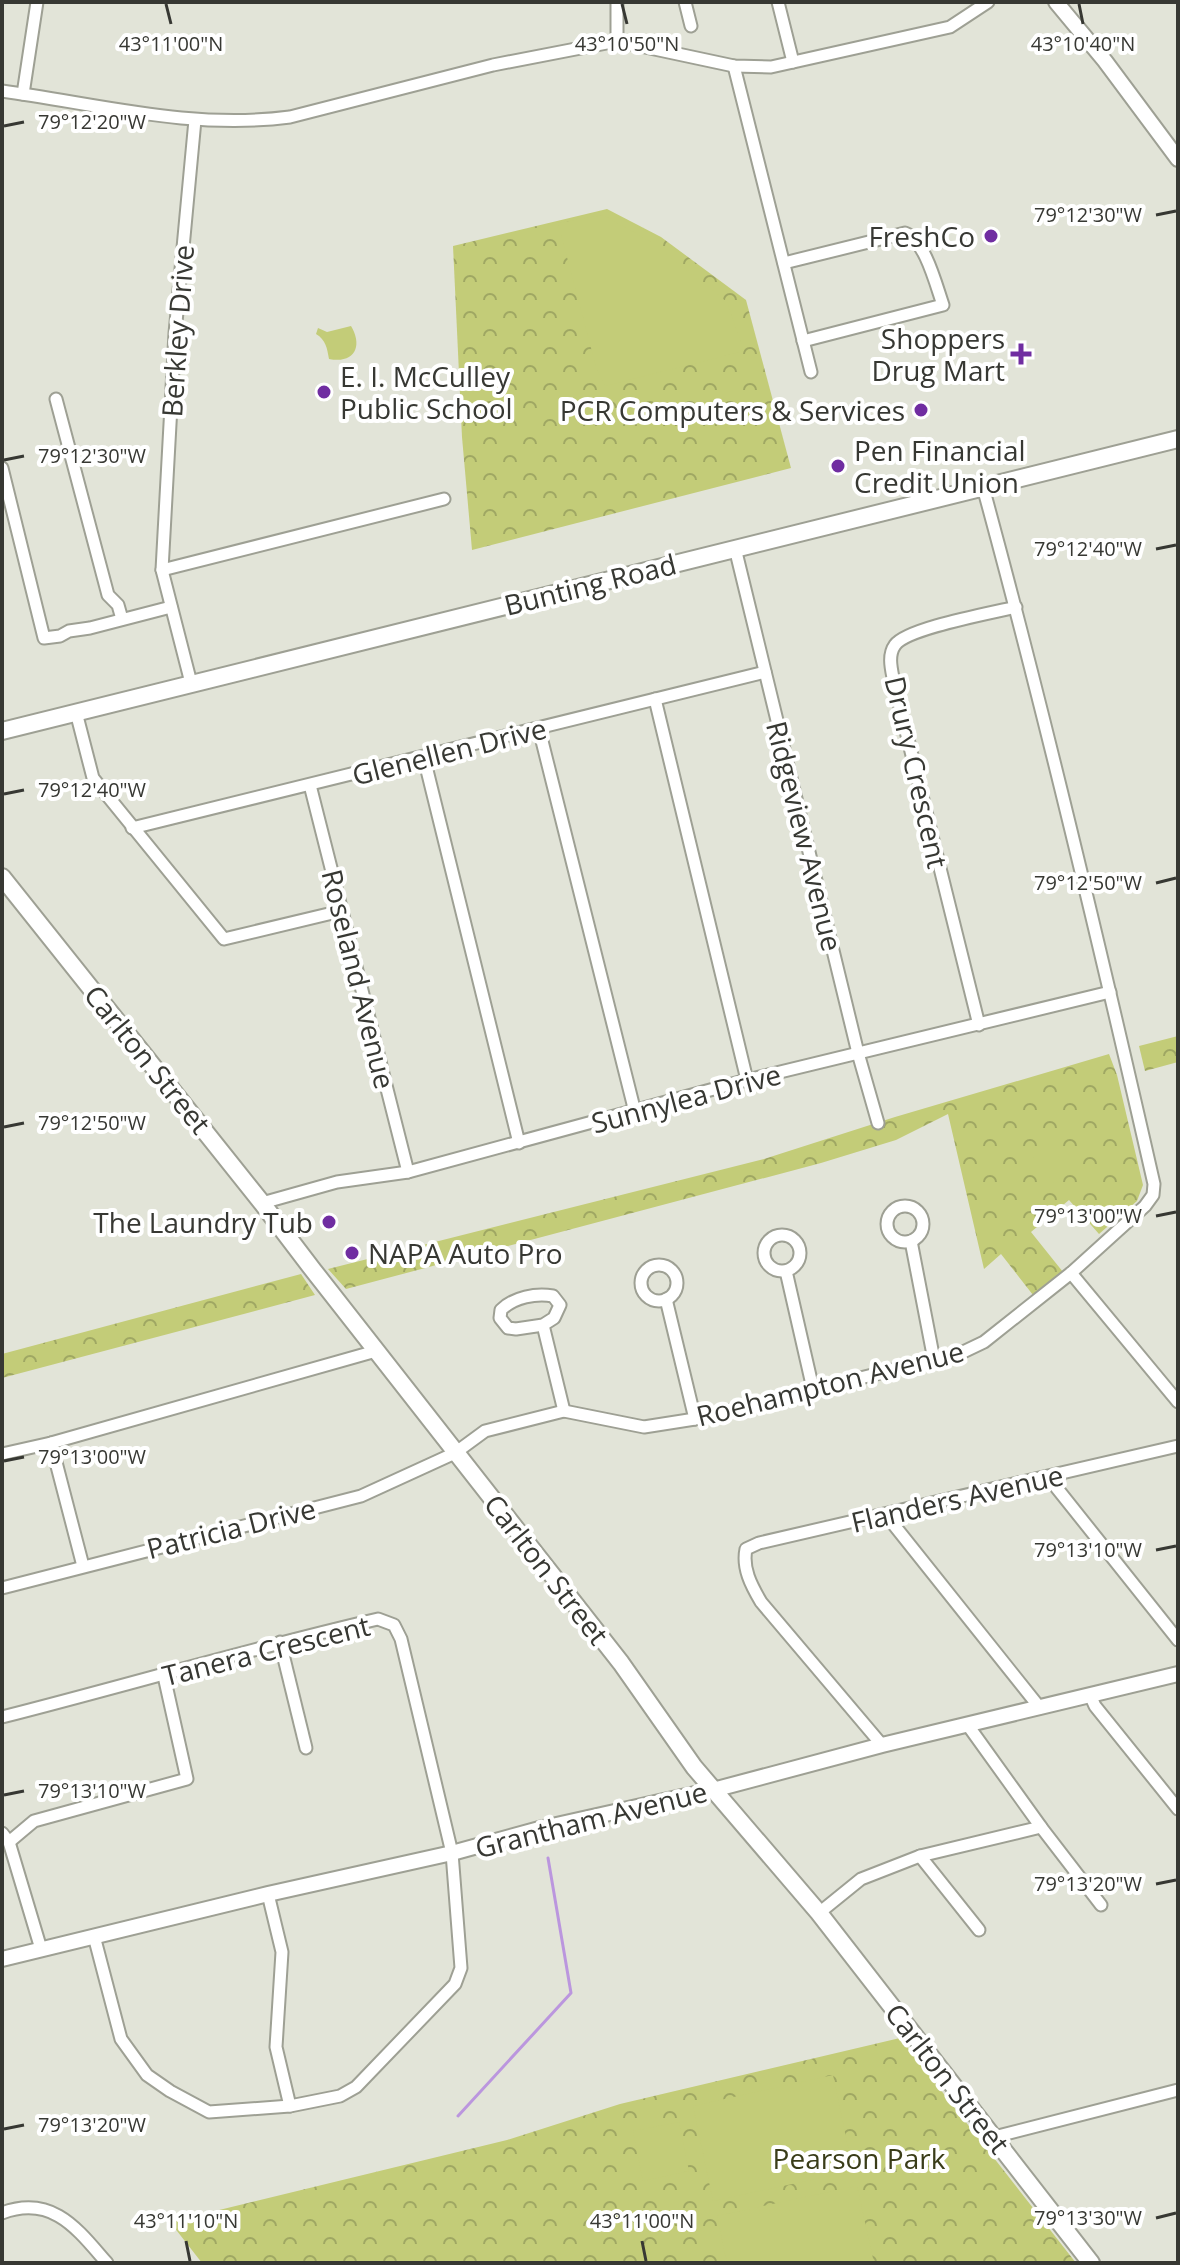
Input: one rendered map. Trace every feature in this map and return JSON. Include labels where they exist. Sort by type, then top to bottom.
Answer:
[{"type":"main road","name":"Bunting Road","points":[[2,731],[1178,439]]},
{"type":"main road","name":"Carlton Street","points":[[5,886],[262,1203],[621,1663],[694,1767],[819,1913],[1091,2263]]},
{"type":"street","points":[[23,94],[37,2]]},
{"type":"street","points":[[617,2],[617,41]]},
{"type":"street","points":[[685,2],[691,26]]},
{"type":"street","points":[[778,2],[793,62]]},
{"type":"street","points":[[2,91],[110,110],[195,120],[265,120],[290,117],[493,65],[617,41],[734,66],[771,67],[950,27],[975,6],[988,2]]},
{"type":"street","points":[[1056,2],[1105,61],[1178,159]]},
{"type":"street","points":[[734,66],[811,372]]},
{"type":"street","name":"Berkley Drive","points":[[191,683],[162,570],[175,333],[195,120]]},
{"type":"street","points":[[784,263],[911,234],[925,256],[943,305],[803,341]]},
{"type":"street","points":[[56,399],[108,595],[118,605],[122,619]]},
{"type":"street","points":[[2,468],[44,638],[171,607]]},
{"type":"street","name":"Roehampton Avenue","points":[[455,1453],[485,1431],[564,1411],[644,1427],[695,1419],[961,1353],[984,1342],[1071,1273],[1145,1206],[1153,1195],[1154,1184],[1110,992],[1016,607],[983,487]]},
{"type":"street","points":[[162,570],[444,499]]},
{"type":"street","name":"Ridgeview Avenue","points":[[735,548],[858,1053],[878,1123]]},
{"type":"street","name":"Drury Crescent","points":[[979,1025],[897,698],[890,659],[896,643],[911,633],[1016,607]]},
{"type":"street","name":"Glenellen Drive","points":[[132,828],[765,672]]},
{"type":"street","points":[[655,699],[747,1080]]},
{"type":"street","points":[[76,712],[93,778],[224,939],[341,911]]},
{"type":"street","points":[[539,729],[635,1112]]},
{"type":"street","points":[[424,758],[519,1143]]},
{"type":"street","name":"Roseland Avenue","points":[[310,785],[408,1172]]},
{"type":"street","name":"Sunnylea Drive","points":[[262,1203],[337,1182],[408,1172],[747,1080],[1110,992]]},
{"type":"street","points":[[911,1241],[934,1360]]},
{"type":"street","points":[[786,1271],[813,1389]]},
{"type":"street","points":[[1071,1273],[1178,1402]]},
{"type":"street","points":[[540,1294],[553,1296],[560,1305],[554,1318],[543,1325],[508,1328],[500,1318],[501,1310],[508,1303],[540,1294]]},
{"type":"street","points":[[666,1299],[695,1419]]},
{"type":"street","points":[[543,1325],[564,1411]]},
{"type":"street","points":[[2,1454],[51,1443],[376,1351]]},
{"type":"street","points":[[51,1443],[83,1566]]},
{"type":"street","name":"Flanders Avenue","points":[[882,1745],[761,1602],[750,1582],[744,1559],[746,1549],[759,1543],[1178,1446]]},
{"type":"street","name":"Patricia Drive","points":[[2,1588],[361,1496],[455,1453]]},
{"type":"street","points":[[1048,1477],[1178,1640]]},
{"type":"street","points":[[886,1515],[1040,1708]]},
{"type":"street","name":"Tanera Crescent","points":[[2,1717],[164,1676],[280,1642],[378,1619],[394,1625],[401,1639],[452,1853]]},
{"type":"street","points":[[280,1642],[306,1748]]},
{"type":"street","name":"Grantham Avenue","points":[[2,1959],[713,1790],[882,1745],[1178,1674]]},
{"type":"street","points":[[41,1949],[6,1838],[34,1821],[187,1779],[164,1676]]},
{"type":"street","points":[[1090,1695],[1095,1706],[1174,1798],[1178,1809]]},
{"type":"street","points":[[967,1724],[1101,1905]]},
{"type":"street","points":[[819,1913],[861,1879],[920,1856],[1041,1827]]},
{"type":"street","points":[[94,1936],[121,2039],[147,2075],[170,2091],[209,2112],[290,2106],[340,2096],[356,2087],[455,1984],[461,1968],[452,1853]]},
{"type":"street","points":[[920,1856],[979,1930]]},
{"type":"street","points":[[268,1894],[282,1952],[276,2047],[290,2106]]},
{"type":"street","points":[[994,2137],[1178,2090]]},
{"type":"street","points":[[2,2213],[26,2208],[43,2209],[71,2222],[107,2263]]},
{"type":"green space","points":[[607,209],[661,237],[746,300],[791,468],[472,550],[462,437],[453,246]]},
{"type":"green space","points":[[603,215],[653,243],[727,302],[744,351],[605,386],[596,367],[558,223]]},
{"type":"green space","points":[[351,326],[356,340],[354,352],[345,359],[329,359],[324,342],[316,334],[318,328],[327,332]]},
{"type":"green space","points":[[1178,1036],[1178,1062],[1145,1071],[1139,1046]]},
{"type":"green space","points":[[1109,1054],[1117,1075],[1143,1185],[1137,1201],[1099,1234],[1069,1200],[1031,1232],[1063,1272],[1033,1295],[1001,1254],[984,1269],[948,1114],[896,1140],[821,1163],[346,1289],[328,1269],[764,1159]]},
{"type":"green space","points":[[1048,1144],[1070,1170],[1054,1183],[1033,1157]]},
{"type":"green space","points":[[301,1274],[315,1295],[2,1378],[2,1354]]},
{"type":"green space","name":"Pearson Park","points":[[900,2038],[1076,2263],[202,2263],[170,2222],[507,2140],[620,2104]]},
{"type":"green space","points":[[833,2075],[853,2171],[713,2201],[693,2106]]},
{"type":"green space","points":[[679,2122],[689,2171],[643,2181],[633,2131]]},
{"type":"green space","points":[[857,2186],[874,2263],[727,2263],[717,2216]]},
{"type":"waterway","points":[[458,2116],[571,1993],[548,1858]]},
{"type":"place","name":"FreshCo","points":[[991,236]]},
{"type":"place","name":"Shoppers Drug Mart","points":[[1021,354]]},
{"type":"place","name":"E. I. McCulley Public School","points":[[324,392]]},
{"type":"place","name":"PCR Computers & Services","points":[[921,410]]},
{"type":"place","name":"Pen Financial Credit Union","points":[[838,466]]},
{"type":"place","name":"The Laundry Tub","points":[[329,1222]]},
{"type":"place","name":"NAPA Auto Pro","points":[[352,1253]]}]
